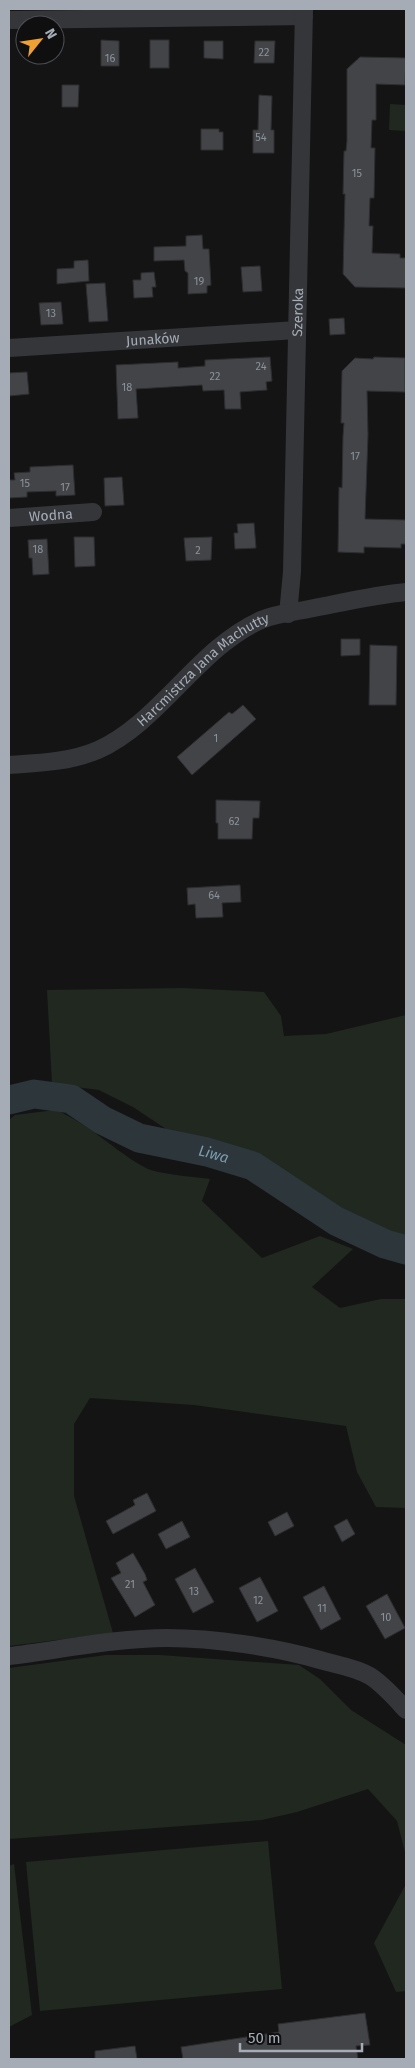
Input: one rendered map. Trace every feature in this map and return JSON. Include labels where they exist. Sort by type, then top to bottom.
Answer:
[{"type":"street","points":[[9,20],[304,12]]},
{"type":"street","name":"Szeroka","points":[[288,614],[292,572],[304,12]]},
{"type":"street","name":"Junaków","points":[[9,348],[297,330]]},
{"type":"street","name":"Wodna","points":[[9,518],[93,512]]},
{"type":"street","name":"Harcmistrza Jana Machutty","points":[[9,765],[63,760],[99,750],[118,739],[221,647],[261,620],[406,592]]},
{"type":"street","points":[[9,1656],[166,1638],[217,1642],[302,1655],[354,1668],[379,1683],[406,1710]]},
{"type":"shaded area","points":[[390,104],[406,105],[406,131],[389,130]]},
{"type":"shaded area","points":[[182,988],[264,992],[281,1016],[284,1036],[326,1034],[406,1015],[406,1242],[374,1232],[283,1179],[261,1159],[225,1145],[166,1129],[133,1107],[99,1090],[52,1084],[47,990]]},
{"type":"shaded area","points":[[55,1110],[79,1122],[146,1168],[167,1174],[210,1179],[202,1201],[262,1258],[320,1236],[353,1249],[312,1287],[340,1308],[381,1299],[406,1299],[406,1508],[376,1507],[357,1472],[346,1426],[194,1405],[90,1398],[74,1424],[74,1496],[113,1633],[9,1646],[9,1120],[15,1115]]},
{"type":"shaded area","points":[[106,1655],[160,1655],[299,1665],[320,1679],[351,1710],[406,1745],[406,1856],[397,1821],[368,1789],[297,1812],[262,1820],[9,1839],[9,1668]]},
{"type":"shaded area","points":[[268,1841],[282,1989],[40,2011],[26,1862]]},
{"type":"shaded area","points":[[14,1864],[32,2015],[9,2027],[9,1866]]},
{"type":"shaded area","points":[[406,1884],[406,1991],[396,1992],[374,1943]]},
{"type":"building","points":[[101,40],[119,41],[119,66],[101,66]]},
{"type":"building","points":[[150,40],[169,40],[169,68],[150,68]]},
{"type":"building","points":[[204,41],[223,41],[223,59],[204,58]]},
{"type":"building","points":[[255,41],[275,41],[274,63],[254,63]]},
{"type":"building","points":[[360,57],[406,58],[405,85],[376,84],[376,120],[372,120],[371,148],[375,148],[374,198],[370,198],[369,226],[373,226],[372,253],[400,254],[400,258],[406,258],[406,288],[355,287],[343,274],[345,194],[343,194],[344,151],[346,151],[347,141],[347,69]]},
{"type":"building","points":[[62,85],[79,85],[78,107],[62,107]]},
{"type":"building","points":[[259,95],[272,96],[271,130],[274,130],[274,153],[253,153],[253,130],[258,130]]},
{"type":"building","points":[[201,129],[219,129],[219,132],[223,132],[223,150],[201,150]]},
{"type":"building","points":[[202,235],[203,249],[209,249],[211,285],[207,286],[207,293],[188,294],[188,273],[185,271],[184,260],[154,261],[154,247],[186,246],[186,236]]},
{"type":"building","points":[[88,260],[89,281],[57,284],[57,269],[74,268],[74,261]]},
{"type":"building","points":[[260,266],[262,291],[243,292],[241,267]]},
{"type":"building","points":[[154,272],[156,287],[152,287],[153,297],[134,298],[133,280],[141,280],[141,273]]},
{"type":"building","points":[[105,283],[108,321],[89,322],[86,284]]},
{"type":"building","points":[[61,302],[63,324],[41,325],[39,303]]},
{"type":"building","points":[[344,318],[345,334],[330,335],[329,319]]},
{"type":"building","points":[[270,357],[272,381],[266,382],[267,390],[240,392],[241,409],[225,409],[224,390],[203,391],[202,385],[136,389],[138,418],[118,419],[116,365],[178,362],[178,368],[205,366],[205,360]]},
{"type":"building","points":[[374,357],[405,358],[405,392],[367,391],[368,435],[365,519],[406,520],[406,544],[401,544],[401,548],[364,547],[364,553],[338,552],[339,487],[342,488],[344,423],[341,423],[342,371],[355,358],[373,359]]},
{"type":"building","points":[[27,372],[29,394],[9,396],[9,373]]},
{"type":"building","points":[[73,465],[75,495],[56,496],[56,491],[27,492],[27,497],[9,498],[9,480],[15,480],[14,473],[30,472],[30,467]]},
{"type":"building","points":[[122,477],[124,505],[105,506],[104,478]]},
{"type":"building","points":[[254,523],[256,548],[235,549],[234,533],[238,533],[237,524]]},
{"type":"building","points":[[74,537],[94,537],[95,566],[75,567]]},
{"type":"building","points":[[212,537],[211,560],[186,561],[184,538]]},
{"type":"building","points":[[47,539],[49,574],[33,575],[32,558],[29,558],[28,540]]},
{"type":"building","points":[[341,639],[360,639],[360,655],[341,656]]},
{"type":"building","points":[[370,645],[397,646],[396,705],[369,705]]},
{"type":"building","points":[[243,705],[256,719],[192,775],[177,757],[229,712],[232,714]]},
{"type":"building","points":[[216,800],[260,801],[259,818],[253,818],[252,839],[218,839]]},
{"type":"building","points":[[240,885],[241,902],[222,903],[223,917],[196,918],[195,904],[188,905],[187,888]]},
{"type":"building","points":[[147,1493],[156,1511],[113,1534],[106,1521],[135,1505],[133,1500]]},
{"type":"building","points":[[287,1512],[294,1526],[275,1536],[268,1522]]},
{"type":"building","points":[[347,1519],[355,1534],[342,1542],[334,1526]]},
{"type":"building","points":[[182,1521],[190,1537],[166,1549],[158,1534]]},
{"type":"building","points":[[133,1553],[145,1574],[147,1580],[143,1582],[155,1605],[135,1617],[111,1578],[121,1573],[116,1563]]},
{"type":"building","points":[[195,1568],[214,1602],[193,1613],[175,1579]]},
{"type":"building","points":[[260,1577],[278,1611],[257,1622],[239,1588]]},
{"type":"building","points":[[324,1586],[341,1619],[321,1630],[303,1597]]},
{"type":"building","points":[[387,1594],[405,1628],[385,1639],[366,1606]]},
{"type":"building","points":[[365,2013],[370,2045],[356,2046],[358,2059],[183,2059],[181,2047],[279,2032],[278,2024]]},
{"type":"building","points":[[135,2046],[137,2059],[95,2059],[95,2051]]},
{"type":"waterway","name":"Liwa","points":[[9,1100],[34,1094],[71,1099],[102,1120],[139,1138],[207,1152],[253,1166],[336,1221],[385,1244],[406,1250]]}]
